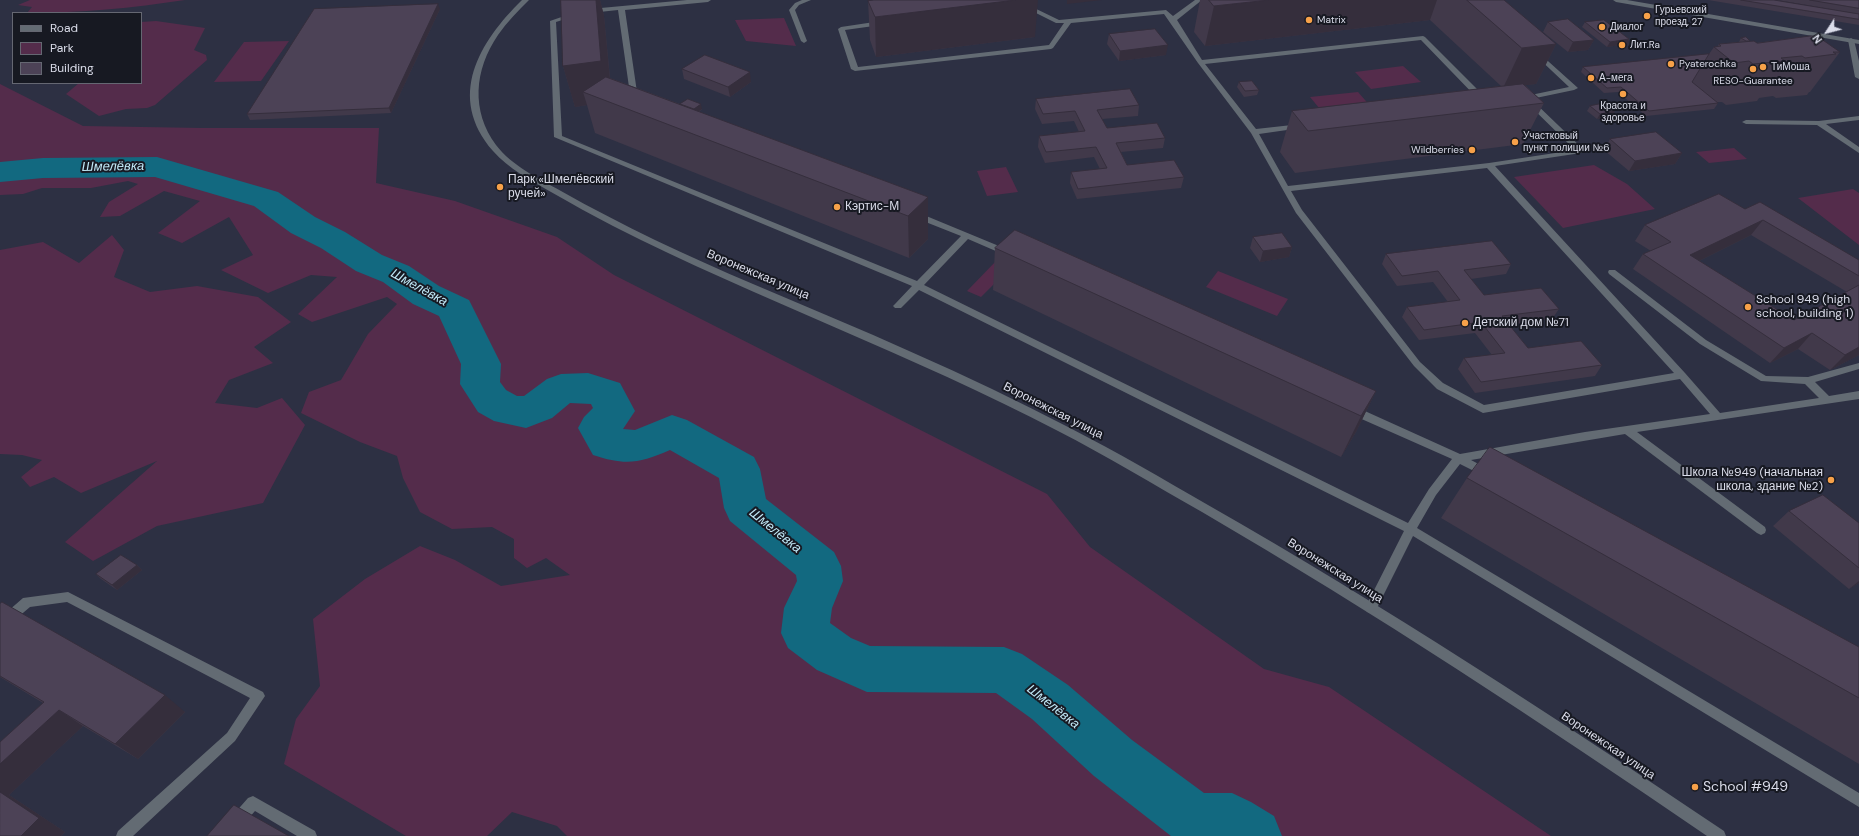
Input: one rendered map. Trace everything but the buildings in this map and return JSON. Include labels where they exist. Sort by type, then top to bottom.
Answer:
[{"type":"street","name":"Воронежская улица","points":[[526,0],[505,22],[487,45],[479,61],[473,89],[480,125],[494,148],[520,170],[590,210],[666,250],[870,338],[1046,420],[1254,536],[1371,608],[1463,666],[1719,836]]},
{"type":"street","points":[[708,0],[587,12],[553,21],[558,137],[917,285],[1410,529],[1859,800]]},
{"type":"street","points":[[804,41],[792,10],[797,4],[808,0]]},
{"type":"street","points":[[1616,0],[1859,42]]},
{"type":"street","points":[[1173,20],[1199,3]]},
{"type":"street","points":[[1016,6],[1024,5],[1058,22],[1166,12],[1173,20],[1200,62],[1254,132],[1300,211],[1417,364],[1440,386],[1483,409],[1682,375]]},
{"type":"street","points":[[621,8],[635,109]]},
{"type":"street","points":[[887,23],[841,28],[855,69],[1051,47],[1069,21]]},
{"type":"street","points":[[1200,62],[1423,38],[1487,103],[1479,104]]},
{"type":"street","points":[[1851,40],[1859,77]]},
{"type":"street","points":[[1286,189],[1489,165],[1581,151],[1523,98],[1574,88],[1530,48]]},
{"type":"street","points":[[1746,122],[1819,123],[1859,118]]},
{"type":"street","points":[[1819,123],[1859,150]]},
{"type":"street","points":[[1254,132],[1308,125]]},
{"type":"street","points":[[1489,165],[1682,375],[1718,417]]},
{"type":"street","points":[[906,212],[967,235],[1014,256]]},
{"type":"street","points":[[898,306],[967,235]]},
{"type":"street","points":[[1612,272],[1703,342],[1764,378],[1808,381],[1859,366]]},
{"type":"street","points":[[1808,381],[1827,400]]},
{"type":"street","points":[[1371,608],[1410,529],[1447,472],[1460,458],[1585,436],[1859,395]]},
{"type":"street","points":[[1345,406],[1460,458],[1494,478]]},
{"type":"street","points":[[1627,430],[1761,530]]},
{"type":"street","points":[[0,624],[27,602],[68,597],[259,696],[231,737],[123,836]]},
{"type":"street","points":[[224,836],[253,803],[310,836]]},
{"type":"green space","points":[[30,0],[185,0],[106,10],[67,12],[28,12],[32,7],[18,5]]},
{"type":"green space","points":[[784,18],[796,46],[746,41],[735,20]]},
{"type":"green space","points":[[156,21],[205,28],[194,50],[206,55],[207,60],[155,105],[147,108],[126,109],[99,116],[66,94],[78,84],[142,84],[142,22]]},
{"type":"green space","points":[[289,41],[261,81],[214,82],[244,42]]},
{"type":"green space","points":[[1403,66],[1421,82],[1371,89],[1355,72]]},
{"type":"green space","points":[[0,84],[83,126],[379,128],[376,183],[455,201],[557,237],[614,275],[1047,494],[1090,547],[1264,669],[1329,687],[1551,836],[567,836],[557,826],[512,812],[487,836],[406,836],[284,764],[296,719],[320,686],[313,619],[365,579],[420,546],[455,560],[501,586],[570,575],[546,558],[527,568],[514,558],[514,539],[492,527],[452,529],[420,512],[403,478],[397,456],[360,442],[301,413],[309,392],[341,380],[368,334],[397,304],[387,297],[312,322],[298,314],[337,277],[311,275],[268,293],[221,270],[253,255],[229,217],[182,243],[158,233],[200,201],[164,191],[120,216],[100,217],[109,202],[138,184],[128,181],[91,188],[42,188],[23,194],[0,195]]},
{"type":"green space","points":[[1358,92],[1372,108],[1324,114],[1310,97]]},
{"type":"green space","points":[[1734,148],[1747,159],[1709,163],[1696,152]]},
{"type":"green space","points":[[1594,165],[1627,184],[1655,209],[1563,228],[1514,177]]},
{"type":"green space","points":[[1006,167],[1018,192],[987,196],[977,171]]},
{"type":"green space","points":[[1853,189],[1859,193],[1859,245],[1798,198]]},
{"type":"green space","points":[[112,235],[124,250],[114,277],[150,292],[197,286],[258,297],[291,322],[254,347],[273,363],[229,380],[215,403],[257,408],[282,398],[305,425],[263,503],[157,526],[93,561],[65,542],[157,461],[81,493],[54,477],[30,487],[21,477],[42,460],[22,455],[0,454],[0,250],[43,242],[79,263]]},
{"type":"green space","points":[[998,259],[1012,266],[981,297],[967,291]]},
{"type":"green space","points":[[1218,271],[1288,299],[1277,316],[1206,287]]},
{"type":"waterway","name":"Шмелёвка","points":[[0,172],[43,168],[157,167],[266,199],[303,225],[333,240],[369,263],[396,274],[426,295],[456,309],[459,319],[481,364],[480,384],[492,401],[508,410],[526,413],[538,407],[561,389],[588,388],[606,393],[615,411],[599,428],[608,444],[638,446],[672,431],[739,469],[746,508],[818,566],[820,581],[808,608],[805,633],[834,654],[867,669],[1004,670],[1050,702],[1113,758],[1195,820],[1232,821],[1254,836]]},
{"type":"place","name":"Гурьевский проезд, 27","points":[[1647,16]]},
{"type":"place","name":"Matrix","points":[[1309,20]]},
{"type":"place","name":"Диалог","points":[[1602,27]]},
{"type":"place","name":"Лит.Ra","points":[[1622,45]]},
{"type":"place","name":"Pyaterochka","points":[[1671,64]]},
{"type":"place","name":"ТиМоша","points":[[1763,67]]},
{"type":"place","name":"RESO-Guarantee","points":[[1753,69]]},
{"type":"place","name":"А-мега","points":[[1591,78]]},
{"type":"place","name":"Красота и здоровье","points":[[1623,94]]},
{"type":"place","name":"Участковый пункт полиции №6","points":[[1515,142]]},
{"type":"place","name":"Wildberries","points":[[1472,150]]},
{"type":"place","name":"Парк «Шмелёвский ручей»","points":[[500,187]]},
{"type":"place","name":"Кэртис-М","points":[[837,207]]},
{"type":"place","name":"School 949 (high school, building 1)","points":[[1748,307]]},
{"type":"place","name":"Детский дом №71","points":[[1465,323]]},
{"type":"place","name":"Школа №949 (начальная школа, здание №2)","points":[[1831,480]]},
{"type":"place","name":"School #949","points":[[1695,787]]}]
